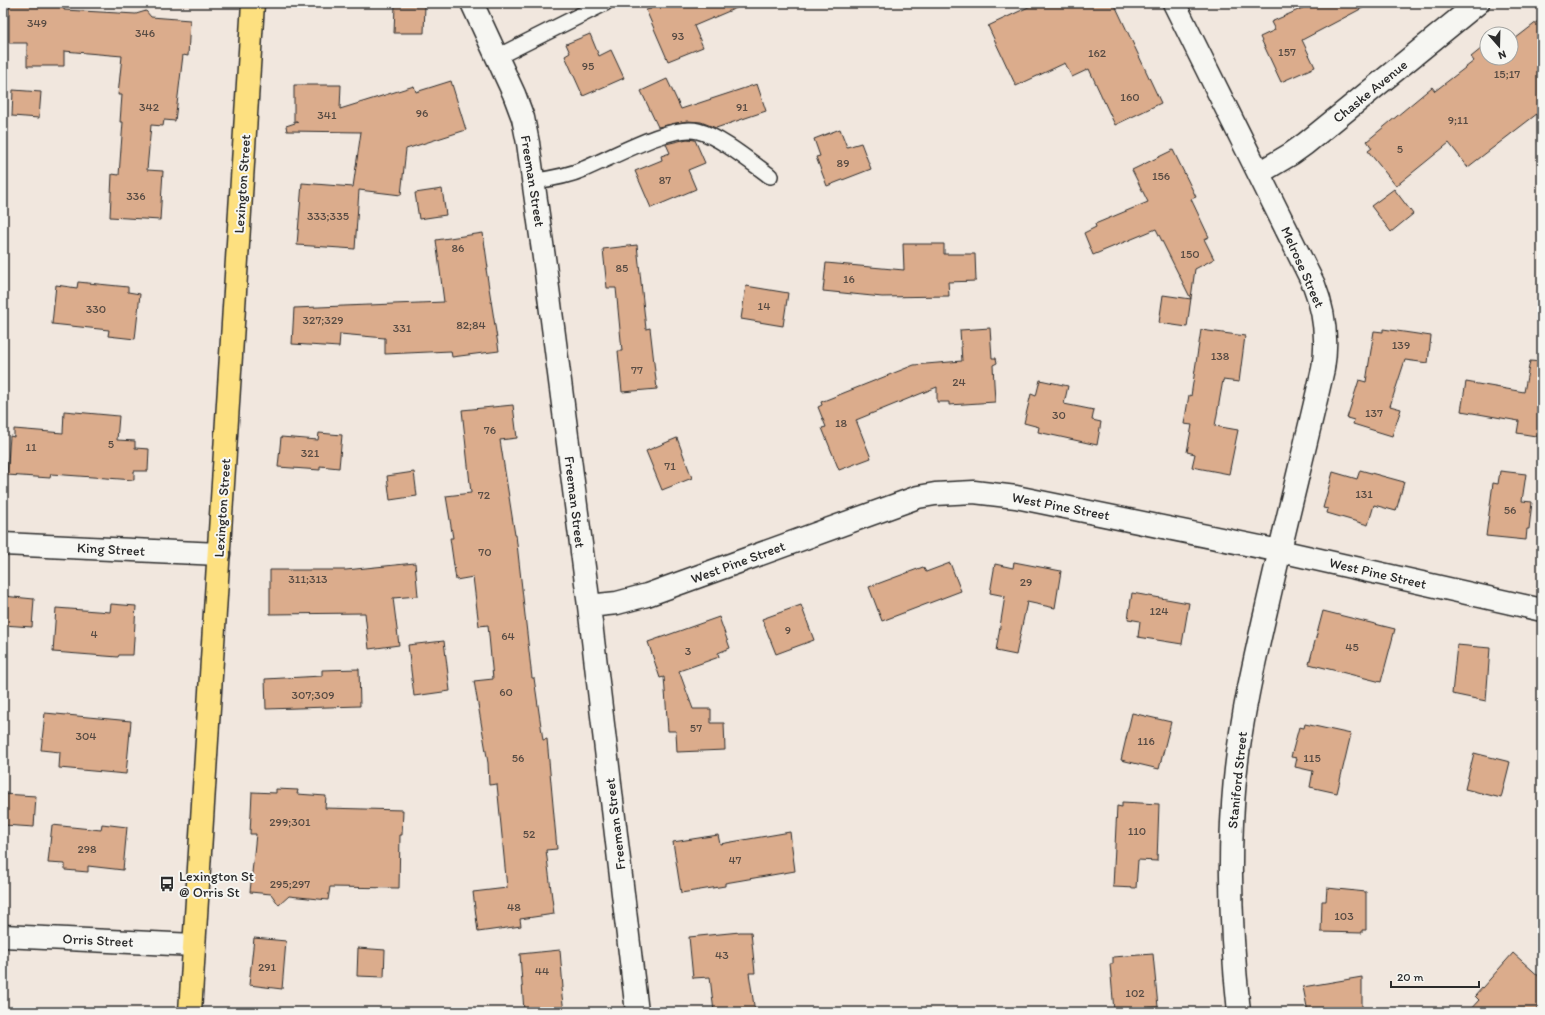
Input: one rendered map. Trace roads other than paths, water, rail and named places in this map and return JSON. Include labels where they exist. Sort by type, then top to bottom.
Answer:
[{"type":"main road","name":"Lexington Street","points":[[190,1012],[253,3]]},
{"type":"street","name":"Freeman Street","points":[[472,3],[514,94],[523,118],[534,181],[589,606],[637,1012]]},
{"type":"street","name":"Melrose Street","points":[[1174,3],[1314,285],[1320,300],[1326,328],[1326,355],[1280,551]]},
{"type":"street","name":"Chaske Avenue","points":[[1258,173],[1305,144],[1478,3]]},
{"type":"street","name":"West Pine Street","points":[[589,606],[617,603],[647,595],[918,497],[954,492],[974,492],[1016,497],[1280,551],[1542,610]]},
{"type":"street","name":"King Street","points":[[3,544],[219,554]]},
{"type":"street","name":"Staniford Street","points":[[1239,1012],[1232,904],[1232,836],[1235,778],[1250,681],[1280,551]]},
{"type":"street","name":"Orris Street","points":[[3,936],[194,945]]},
{"type":"lane","points":[[497,57],[605,3]]},
{"type":"lane","points":[[534,181],[548,180],[572,174],[660,136],[688,130],[698,131],[714,138],[770,176]]},
{"type":"place","name":"Lexington St @ Orris St","points":[[167,884]]}]
